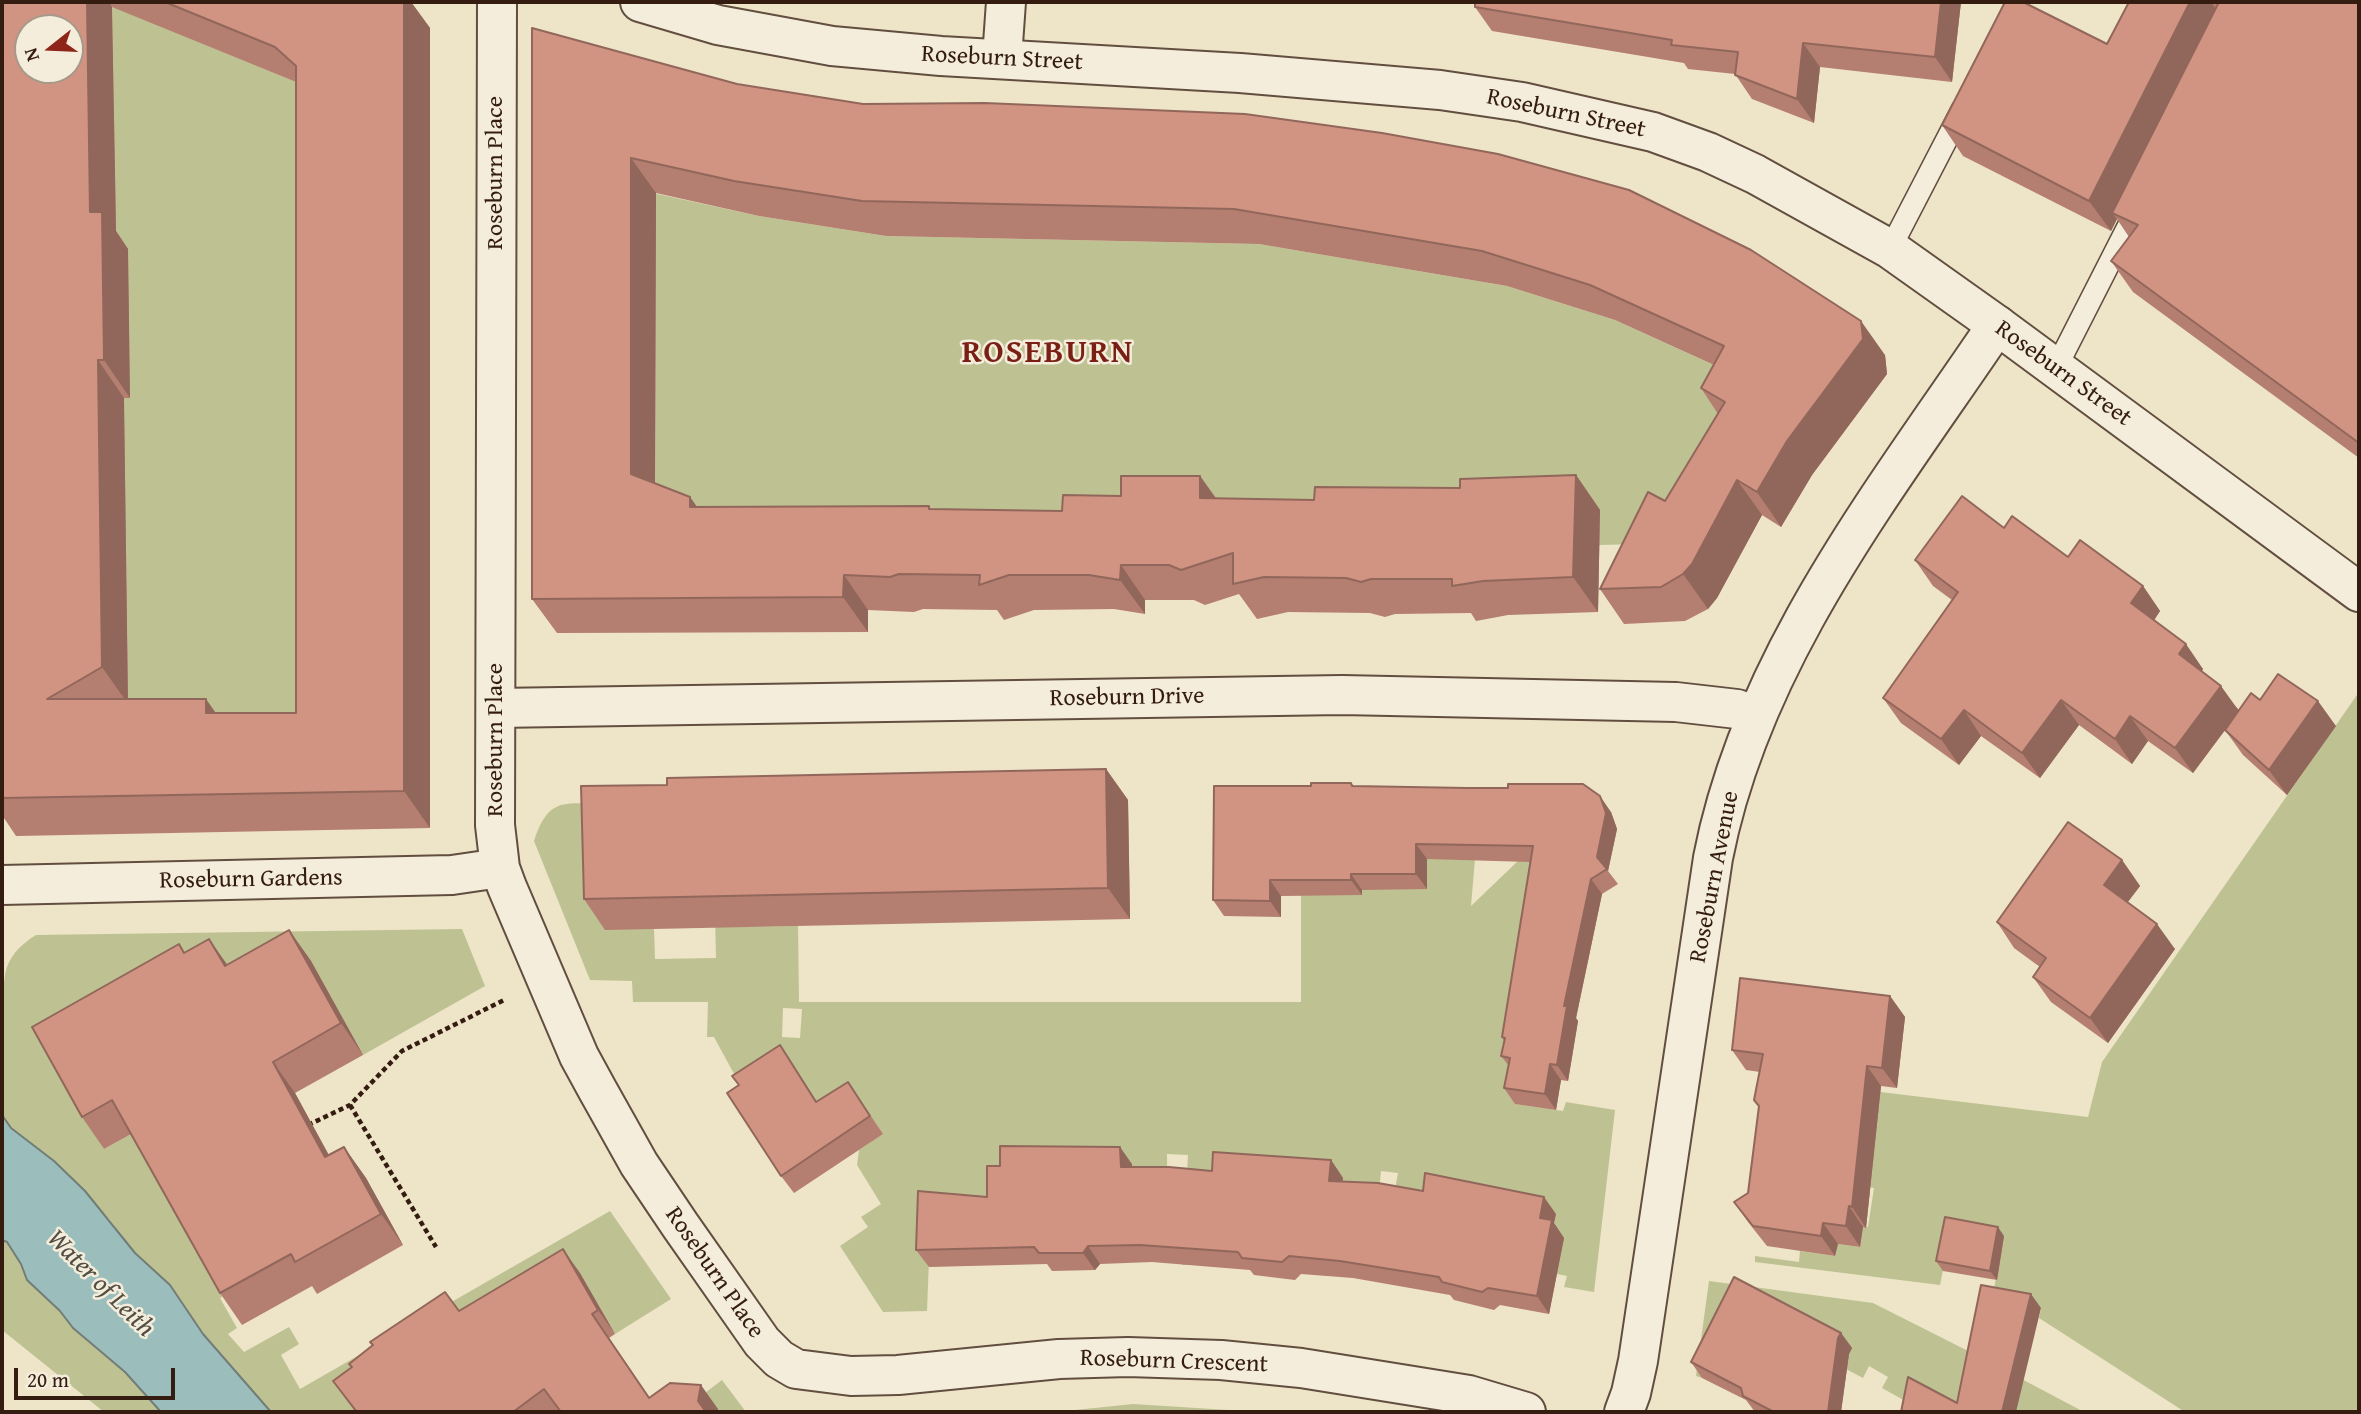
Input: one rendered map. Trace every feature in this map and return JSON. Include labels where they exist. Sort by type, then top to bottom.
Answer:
[{"type":"street","name":"Roseburn Place","points":[[497,2],[495,825],[500,868],[579,1056],[639,1164],[762,1342],[779,1359],[796,1369],[818,1373]]},
{"type":"street","name":"Roseburn Street","points":[[640,2],[718,25],[832,46],[940,56],[1240,73],[1414,88],[1521,102],[1653,132],[1708,152],[1755,174],[1891,249],[2359,592]]},
{"type":"street","points":[[1002,58],[1006,2]]},
{"type":"street","name":"Roseburn Avenue","points":[[1624,1412],[1638,1361],[1715,847],[1729,794],[1757,716],[1796,634],[1840,556],[1997,325]]},
{"type":"street","name":"Roseburn Drive","points":[[496,708],[1342,695],[1676,702],[1737,709],[1757,716]]},
{"type":"street","name":"Roseburn Gardens","points":[[8,885],[452,874],[500,868]]},
{"type":"street","name":"Roseburn Crescent","points":[[818,1373],[852,1376],[898,1375],[1059,1359],[1128,1357],[1222,1360],[1301,1368],[1469,1395],[1526,1412]]},
{"type":"lane","points":[[1891,249],[1973,88]]},
{"type":"lane","points":[[2056,368],[2144,194]]},
{"type":"path","points":[[308,1125],[350,1105],[402,1051],[546,980]]},
{"type":"path","points":[[350,1105],[436,1247]]},
{"type":"green space","points":[[112,2],[162,27],[301,84],[322,750],[128,700],[124,398],[130,397],[128,250],[116,249]]},
{"type":"green space","points":[[639,190],[759,216],[886,236],[1259,244],[1507,286],[1615,320],[1729,372],[1745,387],[1641,544],[1599,545],[1600,510],[1339,529],[655,553],[656,233]]},
{"type":"green space","points":[[2359,692],[2359,1412],[2185,1412],[2039,1318],[2041,1309],[1992,1299],[2004,1236],[1952,1226],[1940,1285],[1755,1262],[1755,1256],[1799,1262],[1800,1251],[1835,1256],[1838,1244],[1860,1247],[1863,1227],[1868,1227],[1874,1188],[1838,1182],[1781,1080],[2088,1117],[2102,1062]]},
{"type":"green space","points":[[1301,799],[1362,866],[1427,859],[1475,859],[1471,906],[1519,860],[1550,855],[1516,1104],[1563,1111],[1566,1102],[1615,1110],[1594,1292],[1564,1287],[1567,1276],[1557,1274],[1552,1235],[1556,1213],[1536,1209],[1378,1281],[1398,1173],[1381,1171],[1374,1243],[1341,1198],[1343,1178],[1197,1225],[1195,1265],[1182,1265],[1188,1155],[1167,1154],[1168,1262],[931,1208],[927,1311],[883,1312],[840,1246],[868,1227],[861,1217],[881,1204],[857,1165],[859,1150],[882,1134],[860,1100],[836,1115],[745,1094],[714,1037],[707,1037],[708,1002],[633,1002],[632,981],[590,980],[534,841],[539,827],[551,810],[567,804],[602,804],[654,929],[655,959],[716,958],[715,916],[729,927],[798,926],[799,1002],[1301,1002]],"holes":[[[783,1008],[802,1009],[800,1038],[782,1037]]]},
{"type":"green space","points":[[462,929],[485,986],[363,1055],[54,1054],[52,1064],[104,1149],[134,1132],[233,1290],[220,1298],[237,1328],[228,1334],[244,1352],[289,1327],[299,1344],[281,1355],[300,1389],[610,1211],[671,1299],[615,1334],[580,1273],[350,1405],[355,1412],[271,1412],[203,1334],[170,1285],[135,1253],[110,1220],[54,1161],[3,1119],[2,1018],[7,967],[18,949],[36,935]]},
{"type":"green space","points":[[2,1240],[7,1242],[22,1264],[27,1280],[60,1311],[73,1328],[125,1372],[161,1412],[104,1412],[2,1330]]},
{"type":"green space","points":[[1709,1281],[1873,1303],[2084,1412],[1945,1412],[1907,1402],[1882,1388],[1888,1377],[1869,1366],[1863,1378],[1842,1367],[1851,1348],[1736,1311],[1702,1378],[1696,1376]]},
{"type":"green space","points":[[722,1380],[746,1412],[713,1410],[697,1399]]},
{"type":"green space","points":[[1133,1404],[1260,1412],[1056,1412]]},
{"type":"water","name":"Water of Leith","points":[[2,1115],[11,1128],[54,1161],[85,1191],[135,1253],[170,1285],[203,1334],[271,1412],[161,1412],[125,1372],[73,1328],[60,1311],[27,1280],[21,1264],[7,1242],[2,1240]]},
{"type":"building","points":[[2,2],[87,2],[90,212],[102,212],[104,360],[98,360],[102,667],[47,699],[206,699],[206,713],[296,713],[296,66],[275,47],[165,2],[404,2],[404,791],[2,798]]},
{"type":"building","points":[[1475,2],[1941,2],[1935,57],[1803,43],[1797,99],[1735,75],[1738,52],[1671,45],[1672,40],[1475,7]]},
{"type":"building","points":[[2005,2],[2023,2],[2107,44],[2129,2],[2190,2],[2089,201],[1942,125]]},
{"type":"building","points":[[2219,2],[2359,2],[2359,443],[2111,261],[2138,225],[2112,213]]},
{"type":"building","points":[[532,28],[737,84],[863,104],[985,103],[1245,114],[1382,133],[1498,154],[1629,190],[1751,250],[1861,321],[1863,339],[1787,441],[1757,492],[1737,480],[1692,564],[1683,574],[1661,587],[1600,589],[1648,492],[1665,501],[1725,402],[1701,388],[1724,346],[1590,285],[1482,251],[1234,209],[862,201],[734,181],[631,158],[631,474],[690,497],[690,507],[929,506],[929,509],[1062,511],[1063,495],[1121,496],[1121,476],[1200,476],[1200,498],[1314,500],[1315,487],[1460,488],[1460,479],[1576,475],[1573,577],[1483,581],[1452,586],[1452,579],[1371,579],[1361,582],[1346,578],[1264,577],[1233,584],[1233,553],[1181,570],[1169,565],[1121,565],[1120,580],[1089,575],[1009,575],[979,585],[980,575],[844,575],[843,597],[532,599]]},
{"type":"building","points":[[1962,496],[2004,528],[2012,516],[2068,557],[2080,540],[2143,586],[2131,603],[2186,644],[2179,654],[2221,686],[2175,748],[2130,716],[2115,739],[2061,700],[2022,753],[1964,710],[1941,739],[1883,698],[1958,592],[1915,560]]},
{"type":"building","points":[[2278,674],[2318,701],[2269,770],[2225,730],[2251,693],[2260,700]]},
{"type":"building","points":[[1106,769],[1108,888],[584,899],[581,786],[667,785],[667,778]]},
{"type":"building","points":[[1311,783],[1467,788],[1508,788],[1508,784],[1583,784],[1600,796],[1606,813],[1597,857],[1607,869],[1591,879],[1564,1006],[1567,1006],[1557,1065],[1550,1064],[1545,1094],[1504,1088],[1510,1058],[1501,1056],[1533,846],[1416,844],[1416,874],[1351,874],[1351,880],[1270,880],[1270,901],[1213,900],[1214,786],[1311,786]]},
{"type":"building","points":[[2068,822],[2122,860],[2104,885],[2157,924],[2090,1018],[2033,977],[2046,958],[1997,922]]},
{"type":"building","points":[[289,930],[341,1023],[273,1062],[325,1157],[344,1147],[381,1214],[295,1262],[291,1254],[220,1293],[112,1100],[82,1117],[32,1027],[179,944],[184,953],[209,939],[225,966]]},
{"type":"building","points":[[1740,978],[1890,996],[1882,1068],[1867,1066],[1852,1207],[1849,1206],[1846,1226],[1823,1223],[1821,1236],[1753,1226],[1734,1202],[1748,1193],[1759,1106],[1754,1100],[1763,1054],[1732,1050]]},
{"type":"building","points":[[780,1045],[816,1102],[848,1082],[870,1116],[781,1176],[727,1093],[739,1085],[732,1076]]},
{"type":"building","points":[[1000,1146],[1120,1147],[1121,1167],[1169,1167],[1212,1171],[1213,1152],[1331,1160],[1329,1181],[1378,1183],[1423,1191],[1425,1173],[1544,1197],[1540,1218],[1552,1220],[1537,1296],[1488,1288],[1482,1292],[1442,1282],[1439,1277],[1340,1261],[1289,1256],[1282,1262],[1242,1258],[1238,1252],[1140,1245],[1088,1246],[1083,1253],[1039,1253],[1034,1247],[916,1250],[918,1191],[987,1197],[987,1166],[1000,1166]]},
{"type":"building","points":[[1945,1217],[1998,1227],[1990,1271],[1936,1261]]},
{"type":"building","points":[[563,1249],[598,1310],[592,1314],[649,1398],[670,1383],[701,1385],[698,1401],[706,1412],[561,1412],[544,1389],[513,1412],[357,1412],[333,1381],[352,1367],[349,1364],[373,1345],[370,1342],[445,1292],[459,1311]]},
{"type":"building","points":[[1734,1277],[1841,1333],[1838,1338],[1828,1412],[1774,1412],[1743,1396],[1741,1388],[1691,1362]]},
{"type":"building","points":[[1981,1285],[2031,1294],[2002,1412],[1901,1412],[1908,1377],[1957,1403]]},
{"type":"district","name":"ROSEBURN","points":[[1048,354]]}]
